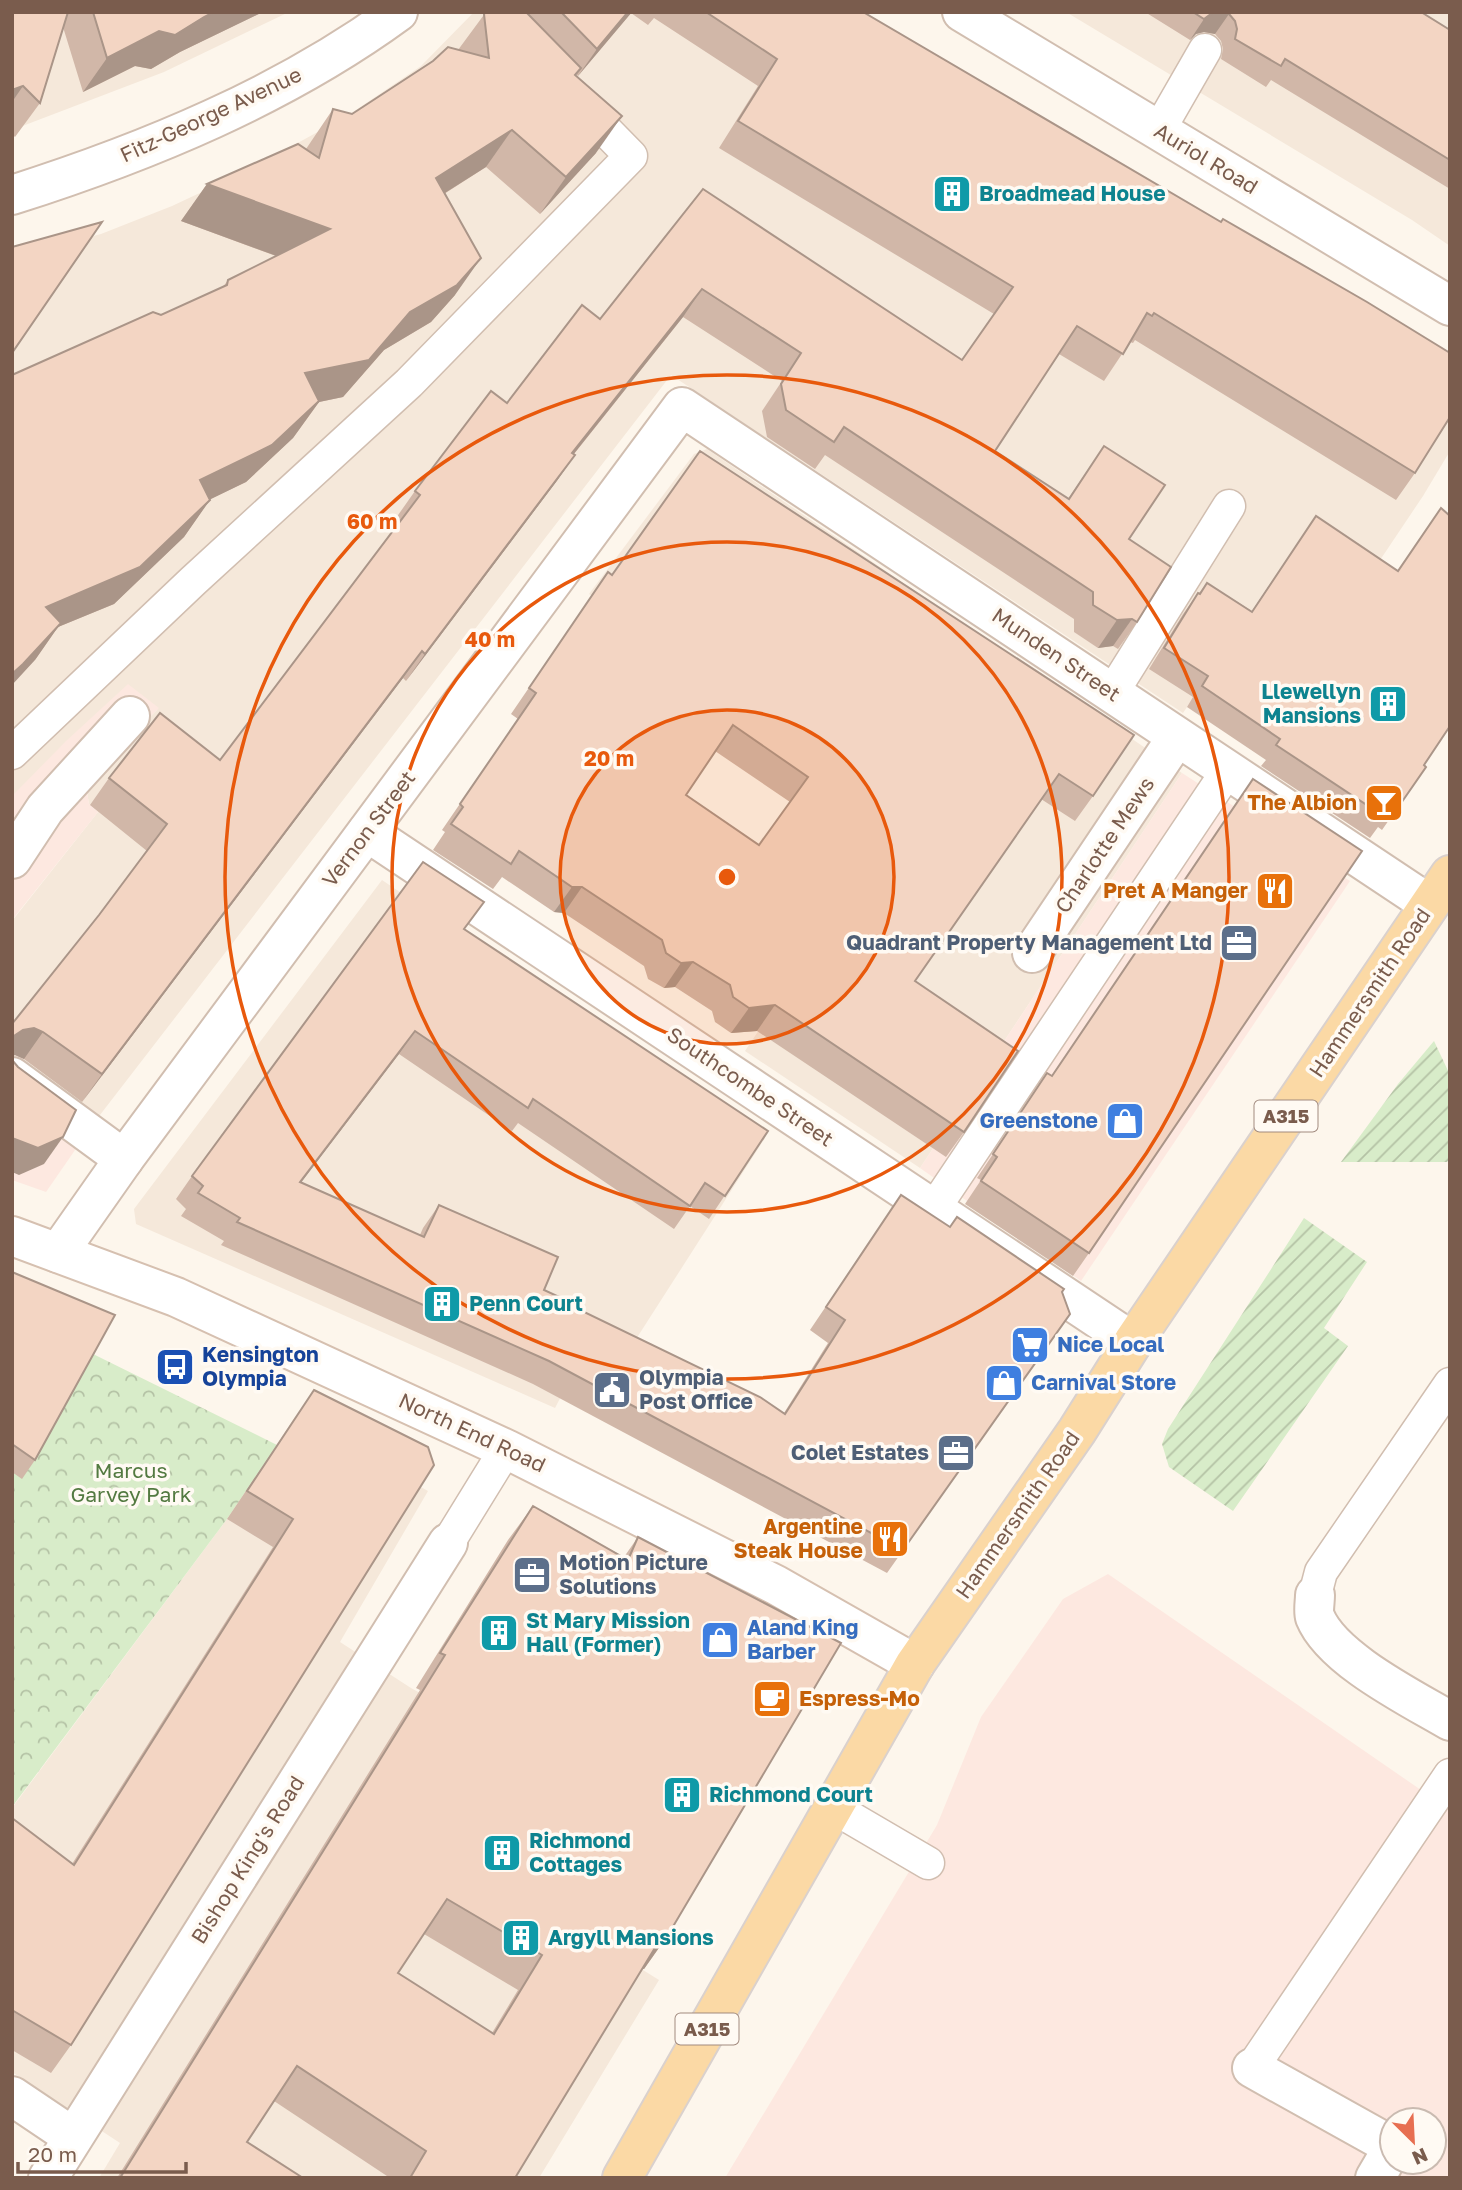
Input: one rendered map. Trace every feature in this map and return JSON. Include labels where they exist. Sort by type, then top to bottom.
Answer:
[{"type":"main road","name":"Hammersmith Road","points":[[622,2178],[915,1664],[1077,1431],[1133,1342],[1439,890]]},
{"type":"street","name":"Fitz-George Avenue","points":[[12,195],[118,158],[207,120],[298,76],[348,48],[398,12]]},
{"type":"street","name":"Auriol Road","points":[[962,12],[1450,306]]},
{"type":"street","name":"Munden Street","points":[[682,407],[1227,770],[1439,890]]},
{"type":"street","name":"Vernon Street","points":[[58,1253],[124,1159],[682,407]]},
{"type":"street","points":[[12,859],[45,809],[130,716]]},
{"type":"street","name":"Charlotte Mews","points":[[1032,953],[1177,737]]},
{"type":"street","name":"Southcombe Street","points":[[367,832],[1133,1342]]},
{"type":"street","points":[[12,1077],[124,1159]]},
{"type":"street","name":"North End Road","points":[[12,1236],[176,1297],[506,1449],[776,1585],[915,1664]]},
{"type":"street","name":"Bishop King's Road","points":[[48,2178],[448,1543]]},
{"type":"street","points":[[1315,1595],[1314,1615],[1333,1643],[1392,1687],[1450,1721]]},
{"type":"street","points":[[1252,2068],[1378,2139]]},
{"type":"street","points":[[12,2096],[73,2137]]},
{"type":"lane","points":[[1159,130],[1205,50]]},
{"type":"lane","points":[[12,753],[193,581],[409,383],[631,156],[555,79]]},
{"type":"lane","points":[[1112,693],[1228,506]]},
{"type":"lane","points":[[933,1210],[1227,770]]},
{"type":"lane","points":[[1315,1595],[1326,1563],[1450,1384]]},
{"type":"lane","points":[[448,1543],[506,1449]]},
{"type":"lane","points":[[1252,2068],[1450,1775]]},
{"type":"lane","points":[[834,1808],[928,1863]]},
{"type":"shaded area","points":[[12,12],[289,12],[164,72],[12,130]]},
{"type":"shaded area","points":[[474,12],[863,12],[1169,198],[1450,362],[1450,451],[1366,581],[1301,537],[1183,713],[671,375],[93,1124],[12,1059],[12,921],[98,812],[89,804],[85,780],[158,709],[12,796],[12,257],[101,234],[172,206],[251,169],[350,114],[421,66]]},
{"type":"shaded area","points":[[1066,12],[1450,12],[1450,246],[1412,220]]},
{"type":"shaded area","points":[[707,449],[1182,773],[920,1168],[745,1051],[911,801],[589,594],[694,454]]},
{"type":"shaded area","points":[[128,684],[159,708],[85,780],[89,804],[98,812],[12,920],[12,796]]},
{"type":"shaded area","points":[[1182,773],[1350,881],[1081,1281],[920,1168]]},
{"type":"shaded area","points":[[382,880],[765,1138],[622,1361],[588,1345],[555,1408],[136,1224],[134,1209]]},
{"type":"shaded area","points":[[12,1059],[93,1124],[46,1192],[12,1180]]},
{"type":"shaded area","points":[[295,1417],[428,1491],[340,1642],[411,1688],[611,1798],[547,1910],[659,1980],[539,2178],[99,2178],[120,2143],[12,2072],[12,1808],[227,1519]]},
{"type":"shaded area","points":[[1108,1574],[1450,1810],[1450,2178],[725,2178],[937,1825],[981,1717],[1063,1599]]},
{"type":"green space","points":[[1434,1041],[1450,1075],[1450,1159],[1447,1162],[1341,1162],[1398,1084]]},
{"type":"green space","points":[[1304,1218],[1367,1262],[1324,1328],[1348,1346],[1233,1511],[1169,1467],[1162,1444],[1168,1429]]},
{"type":"green space","name":"Marcus Garvey Park","points":[[91,1353],[277,1445],[227,1519],[12,1807],[12,1472]]},
{"type":"building","points":[[12,12],[68,12],[40,103],[23,86],[12,90]]},
{"type":"building","points":[[93,12],[214,12],[175,35],[159,31],[107,58]]},
{"type":"building","points":[[526,12],[581,68],[575,75],[622,116],[566,177],[512,130],[436,178],[481,258],[457,285],[410,312],[369,360],[305,373],[319,401],[272,445],[200,480],[210,500],[140,567],[46,607],[61,623],[12,674],[12,375],[153,312],[161,315],[227,285],[228,280],[330,229],[207,184],[298,144],[319,158],[333,109],[352,114],[433,61],[448,47],[489,58],[484,14]]},
{"type":"building","points":[[561,12],[628,12],[597,49]]},
{"type":"building","points":[[706,12],[863,12],[1221,222],[1223,219],[1367,302],[1450,353],[1450,417],[1415,473],[1154,313],[1152,316],[1147,313],[1123,354],[1077,326],[995,451],[1069,499],[1104,446],[1165,485],[1129,539],[1171,567],[1137,622],[1132,619],[1117,620],[1093,605],[1093,592],[844,427],[834,442],[786,410],[781,384],[801,353],[702,289],[572,453],[575,455],[425,654],[422,651],[102,1074],[34,1028],[23,1030],[14,1036],[12,1041],[12,1024],[167,824],[109,778],[160,713],[220,760],[420,495],[415,491],[491,391],[507,403],[582,305],[600,319],[703,189],[962,360],[1013,287],[738,121],[777,59]]},
{"type":"building","points":[[1193,12],[1216,12],[1204,19]]},
{"type":"building","points":[[1221,12],[1421,12],[1450,30],[1450,160],[1285,59],[1281,66],[1235,39],[1235,21],[1229,14]]},
{"type":"building","points":[[102,222],[12,353],[12,247]]},
{"type":"building","points":[[700,451],[1134,735],[1093,796],[1059,774],[915,981],[1018,1051],[964,1132],[775,1005],[749,1008],[733,997],[730,985],[693,962],[681,963],[666,953],[662,940],[582,887],[572,887],[519,851],[511,864],[451,824],[463,807],[460,804],[536,693],[529,688],[608,572],[612,575]],"holes":[[[733,725],[808,777],[759,845],[686,795]]]},
{"type":"building","points":[[1441,508],[1450,516],[1450,726],[1397,809],[1392,806],[1385,817],[1276,745],[1280,739],[1202,686],[1208,676],[1164,648],[1207,583],[1252,612],[1316,516],[1398,571]]},
{"type":"building","points":[[1253,779],[1362,851],[1089,1253],[981,1181],[997,1157],[993,1154],[1047,1073],[1052,1076]]},
{"type":"building","points":[[423,862],[484,902],[464,929],[768,1131],[725,1196],[705,1183],[690,1206],[533,1099],[528,1108],[415,1031],[300,1182],[424,1237],[439,1205],[558,1257],[544,1290],[760,1397],[785,1414],[845,1320],[826,1307],[901,1195],[950,1227],[957,1217],[1064,1289],[1062,1292],[1070,1314],[903,1550],[549,1361],[237,1222],[240,1218],[198,1193],[203,1186],[192,1176]]},
{"type":"building","points":[[12,1060],[76,1110],[63,1137],[38,1148],[12,1138]]},
{"type":"building","points":[[12,1272],[115,1315],[35,1460],[12,1444]]},
{"type":"building","points":[[314,1390],[428,1447],[434,1465],[71,2045],[12,2010],[12,1818],[74,1865],[293,1519],[247,1491]]},
{"type":"building","points":[[533,1506],[628,1560],[638,1537],[841,1643],[668,1935],[664,1933],[515,2178],[410,2178],[426,2151],[297,2066],[247,2142],[303,2178],[120,2178],[445,1655],[440,1653]],"holes":[[[447,1899],[542,1955],[494,2034],[398,1973]]]},
{"type":"place","name":"Broadmead House","points":[[952,194]]},
{"type":"place","name":"Llewellyn Mansions","points":[[1388,704]]},
{"type":"place","name":"The Albion","points":[[1384,803]]},
{"type":"place","name":"Pret A Manger","points":[[1275,891]]},
{"type":"place","name":"Quadrant Property Management Ltd","points":[[1239,943]]},
{"type":"place","name":"Greenstone","points":[[1125,1121]]},
{"type":"place","name":"Penn Court","points":[[442,1304]]},
{"type":"place","name":"Nice Local","points":[[1030,1345]]},
{"type":"place","name":"Kensington Olympia","points":[[175,1367]]},
{"type":"place","name":"Carnival Store","points":[[1004,1383]]},
{"type":"place","name":"Olympia Post Office","points":[[612,1390]]},
{"type":"place","name":"Colet Estates","points":[[956,1453]]},
{"type":"place","name":"Argentine Steak House","points":[[890,1539]]},
{"type":"place","name":"Motion Picture Solutions","points":[[532,1575]]},
{"type":"place","name":"St Mary Mission Hall (Former)","points":[[499,1633]]},
{"type":"place","name":"Aland King Barber","points":[[720,1640]]},
{"type":"place","name":"Espress-Mo","points":[[772,1699]]},
{"type":"place","name":"Richmond Court","points":[[682,1795]]},
{"type":"place","name":"Richmond Cottages","points":[[502,1853]]},
{"type":"place","name":"Argyll Mansions","points":[[521,1938]]}]
